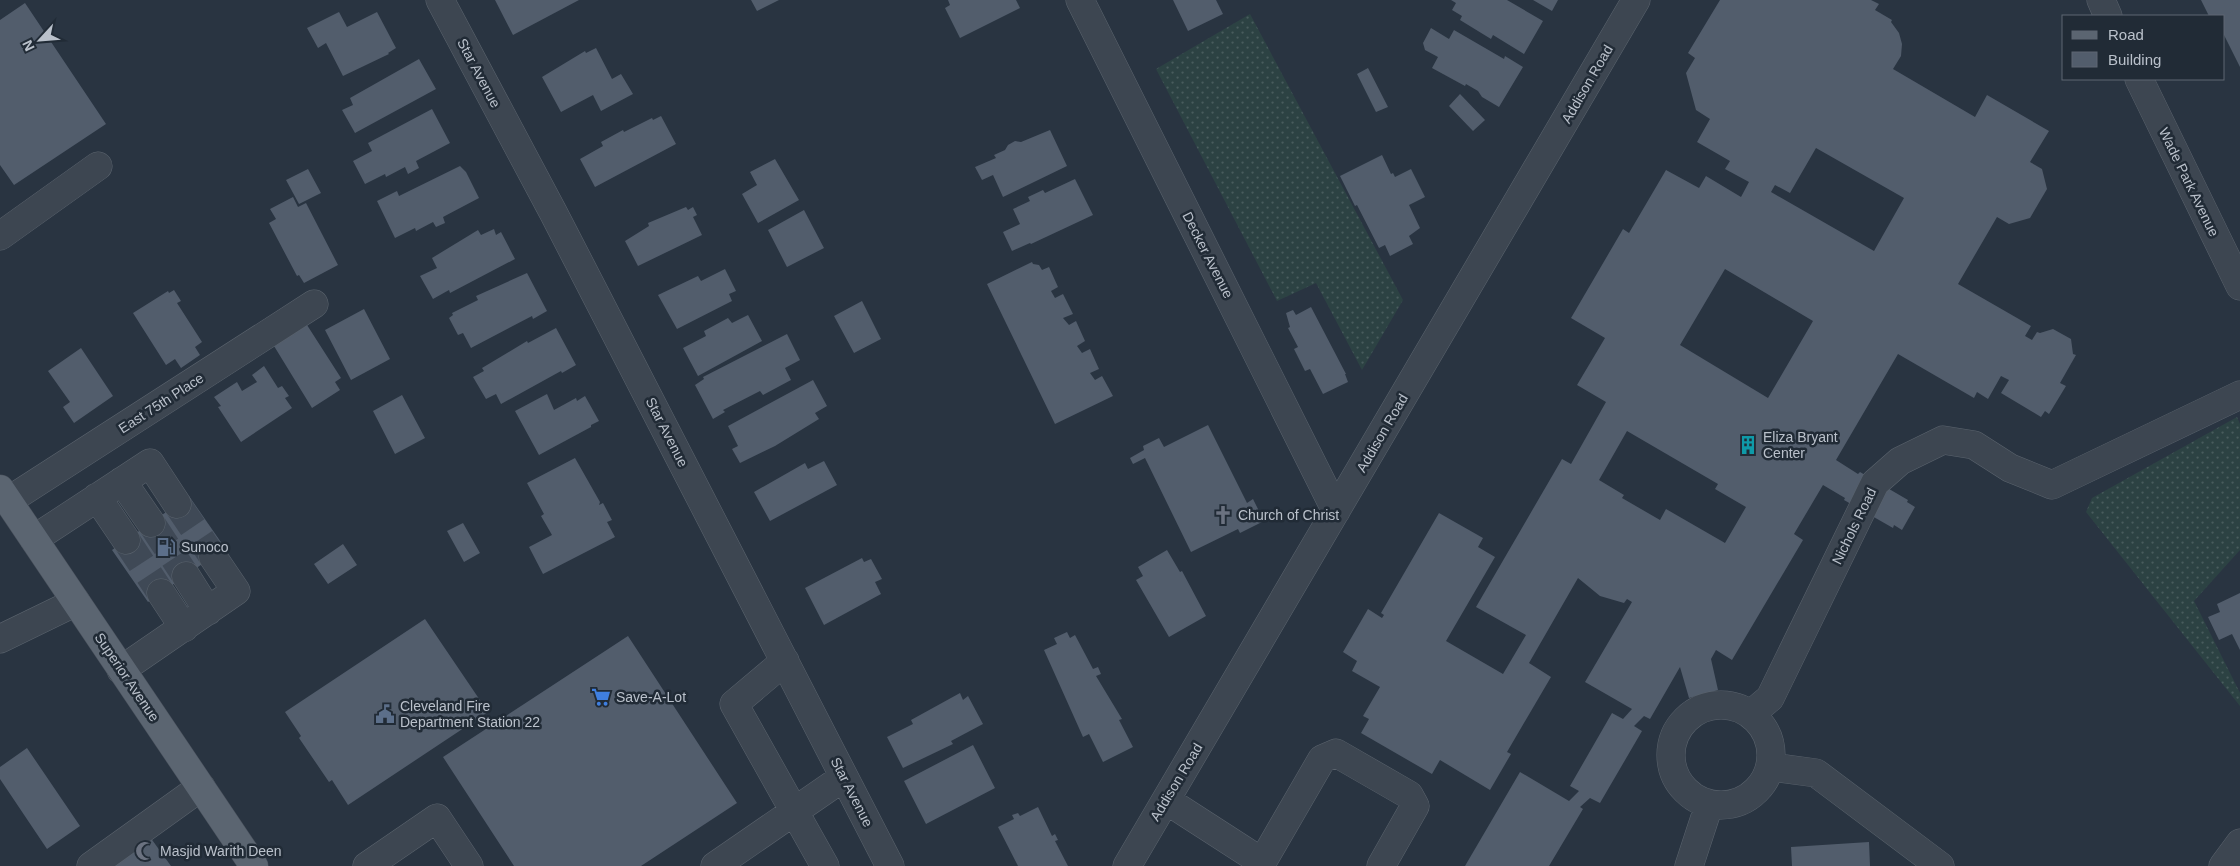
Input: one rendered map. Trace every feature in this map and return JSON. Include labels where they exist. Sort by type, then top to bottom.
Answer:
[{"type":"main road","name":"Superior Avenue","points":[[4,495],[254,866]]},
{"type":"street","name":"Star Avenue","points":[[440,0],[554,214],[890,866]]},
{"type":"street","name":"Decker Avenue","points":[[1080,0],[1336,511]]},
{"type":"street","name":"Addison Road","points":[[1127,866],[1636,0]]},
{"type":"street","points":[[2100,0],[2108,15]]},
{"type":"street","name":"Wade Park Avenue","points":[[2139,80],[2240,286]]},
{"type":"street","points":[[0,236],[98,166]]},
{"type":"street","name":"East 75th Place","points":[[4,495],[314,304]]},
{"type":"street","name":"Nichols Road","points":[[1751,714],[1770,698],[1875,483],[1900,461],[1943,440],[1974,446],[2010,468],[2052,485],[2240,395]]},
{"type":"street","points":[[34,539],[150,463],[177,504]]},
{"type":"street","points":[[122,481],[151,523]]},
{"type":"street","points":[[97,497],[126,540]]},
{"type":"street","points":[[121,670],[236,591],[213,557]]},
{"type":"street","points":[[186,576],[208,611]]},
{"type":"street","points":[[162,593],[184,628]]},
{"type":"street","points":[[0,639],[76,602]]},
{"type":"street","points":[[785,661],[734,704],[826,866]]},
{"type":"street","points":[[1713,705],[1733,705],[1751,714],[1764,729],[1771,748],[1770,767],[1762,785],[1747,799],[1728,805],[1709,805],[1691,796],[1677,781],[1671,763],[1671,743],[1680,725],[1695,711],[1713,705]]},
{"type":"street","points":[[1166,800],[1250,861],[1322,759],[1336,753],[1410,795],[1415,806],[1381,866]]},
{"type":"street","points":[[1770,767],[1816,773],[1940,866]]},
{"type":"street","points":[[715,866],[844,777]]},
{"type":"street","points":[[91,866],[201,787]]},
{"type":"street","points":[[1689,866],[1709,805]]},
{"type":"street","points":[[367,866],[436,818],[469,866]]},
{"type":"street","points":[[2223,866],[2240,843]]},
{"type":"green space","points":[[1250,14],[1403,300],[1362,370],[1316,283],[1277,301],[1156,69]]},
{"type":"green space","points":[[2237,417],[2240,424],[2240,550],[2194,601],[2240,693],[2240,706],[2086,512],[2092,498]]},
{"type":"building","points":[[495,0],[579,0],[513,35]]},
{"type":"building","points":[[751,0],[779,0],[757,11]]},
{"type":"building","points":[[948,0],[1016,0],[1020,8],[960,38],[945,8],[950,5]]},
{"type":"building","points":[[1173,0],[1216,0],[1223,14],[1188,31]]},
{"type":"building","points":[[1451,0],[1507,0],[1543,21],[1524,54],[1493,35],[1491,39],[1460,20],[1462,16],[1452,10],[1456,3]]},
{"type":"building","points":[[1533,0],[1558,0],[1552,11]]},
{"type":"building","name":"Eliza Bryant Center","points":[[1720,0],[1871,0],[1879,4],[1875,10],[1892,20],[1891,22],[1899,33],[1902,44],[1901,56],[1893,69],[1975,117],[1987,95],[2049,131],[2030,162],[2042,169],[2047,189],[2030,218],[2009,224],[1997,217],[1958,284],[2031,326],[2025,336],[2032,340],[2037,332],[2040,333],[2053,329],[2071,339],[2073,354],[2076,355],[2060,383],[2066,386],[2049,414],[2045,411],[2041,417],[2001,393],[2009,380],[2001,376],[1988,399],[1977,392],[1974,398],[1898,354],[1836,460],[1858,474],[1860,472],[1908,500],[1907,502],[1915,507],[1902,530],[1894,525],[1893,528],[1844,500],[1845,498],[1823,485],[1794,534],[1803,540],[1732,660],[1716,650],[1711,659],[1718,690],[1689,698],[1680,667],[1650,719],[1644,716],[1634,726],[1642,731],[1600,803],[1590,798],[1580,807],[1583,809],[1549,866],[1465,866],[1520,772],[1569,801],[1579,791],[1570,786],[1612,713],[1623,719],[1632,709],[1585,682],[1632,602],[1627,599],[1624,603],[1600,596],[1578,578],[1529,663],[1551,677],[1507,752],[1511,754],[1490,790],[1440,760],[1432,774],[1361,733],[1369,719],[1363,716],[1380,687],[1352,671],[1357,661],[1343,652],[1368,609],[1382,618],[1384,615],[1381,613],[1439,513],[1483,538],[1478,547],[1495,557],[1446,641],[1503,674],[1526,635],[1476,607],[1562,459],[1571,464],[1606,402],[1577,385],[1605,338],[1571,318],[1623,229],[1629,233],[1666,170],[1699,188],[1706,176],[1741,197],[1749,182],[1725,169],[1730,161],[1697,142],[1710,119],[1696,110],[1686,73],[1695,58],[1688,53]],"holes":[[[1816,148],[1904,198],[1874,251],[1771,192],[1775,185],[1790,193]],[[1725,269],[1813,321],[1768,398],[1680,345]],[[1627,431],[1718,484],[1715,489],[1746,507],[1725,543],[1666,509],[1660,520],[1622,498],[1624,495],[1599,480]]]},
{"type":"building","points":[[2201,0],[2240,0],[2240,67],[2225,37],[2225,15],[2208,15]]},
{"type":"building","points":[[25,3],[106,124],[14,185],[0,165],[0,20]]},
{"type":"building","points":[[339,12],[347,27],[377,12],[396,48],[389,54],[343,76],[326,43],[318,48],[307,28]]},
{"type":"building","points":[[1431,28],[1449,39],[1454,30],[1504,59],[1505,56],[1523,67],[1499,107],[1482,97],[1478,91],[1466,84],[1465,86],[1432,68],[1438,57],[1425,50],[1423,43]]},
{"type":"building","points":[[596,48],[612,79],[621,74],[633,94],[601,111],[593,95],[561,112],[542,77],[585,51],[586,53]]},
{"type":"building","points":[[419,59],[436,89],[355,133],[342,110],[353,105],[350,98]]},
{"type":"building","points":[[1368,68],[1388,107],[1376,112],[1357,74]]},
{"type":"building","points":[[1460,94],[1485,120],[1473,131],[1449,106]]},
{"type":"building","points":[[432,109],[450,143],[416,161],[419,168],[408,174],[405,167],[386,177],[385,174],[365,184],[353,161],[372,151],[368,143]]},
{"type":"building","points":[[661,116],[676,144],[595,187],[580,159],[603,146],[601,142],[623,130],[624,132],[652,118],[653,120]]},
{"type":"building","points":[[1050,130],[1067,166],[1003,197],[993,175],[982,180],[975,167],[996,158],[994,155],[1005,150],[1008,145],[1015,141],[1021,142]]},
{"type":"building","points":[[1382,155],[1391,174],[1393,173],[1395,177],[1411,169],[1425,197],[1409,205],[1420,228],[1409,236],[1413,244],[1390,256],[1385,245],[1379,248],[1340,176]]},
{"type":"building","points":[[775,159],[799,200],[758,223],[742,194],[757,185],[750,172]]},
{"type":"building","points":[[460,166],[466,172],[479,198],[443,217],[445,223],[436,227],[433,222],[416,231],[415,228],[395,238],[377,201],[397,191],[399,196]]},
{"type":"building","points":[[308,169],[321,193],[299,204],[286,180]]},
{"type":"building","points":[[1075,179],[1093,215],[1012,251],[1003,232],[1020,224],[1013,209],[1030,201],[1028,197],[1043,190],[1045,193]]},
{"type":"building","points":[[293,197],[298,207],[306,203],[338,265],[304,283],[299,275],[297,276],[269,223],[276,219],[270,209]]},
{"type":"building","points":[[686,207],[688,210],[693,207],[697,215],[693,217],[702,235],[638,266],[625,241],[649,226],[648,223]]},
{"type":"building","points":[[804,210],[824,248],[787,267],[768,230]]},
{"type":"building","points":[[494,229],[496,235],[501,232],[515,259],[450,293],[449,290],[433,299],[420,276],[437,268],[432,258],[478,230],[481,235]]},
{"type":"building","points":[[1032,262],[1039,265],[1042,270],[1049,267],[1058,287],[1051,291],[1055,298],[1063,294],[1073,314],[1063,318],[1069,325],[1076,321],[1085,341],[1077,346],[1082,353],[1090,349],[1099,369],[1090,373],[1095,380],[1102,376],[1113,396],[1055,424],[987,284]]},
{"type":"building","points":[[725,269],[736,291],[729,294],[732,301],[677,329],[658,295],[698,276],[701,281]]},
{"type":"building","points":[[527,273],[547,311],[533,319],[532,316],[471,348],[463,333],[458,335],[449,318],[453,315],[452,313],[478,300],[476,296]]},
{"type":"building","points":[[174,290],[181,301],[177,303],[202,342],[195,347],[200,355],[181,368],[175,359],[166,365],[133,313],[168,291],[169,293]]},
{"type":"building","points":[[862,301],[881,339],[854,353],[834,316]]},
{"type":"building","points":[[1311,307],[1346,374],[1348,382],[1323,394],[1310,369],[1305,371],[1294,349],[1298,347],[1288,328],[1290,327],[1286,313],[1293,310],[1296,315]]},
{"type":"building","points":[[364,309],[390,359],[351,380],[325,330]]},
{"type":"building","points":[[748,315],[762,341],[698,376],[683,348],[706,336],[704,331],[728,318],[732,323]]},
{"type":"building","points":[[307,325],[341,378],[335,382],[340,390],[312,408],[274,346]]},
{"type":"building","points":[[556,328],[576,365],[562,373],[561,371],[501,404],[496,394],[486,399],[473,377],[484,371],[482,368],[527,341],[528,343]]},
{"type":"building","points":[[787,334],[800,360],[785,368],[791,380],[763,395],[760,391],[723,410],[725,412],[713,419],[695,385],[704,379],[703,377]]},
{"type":"building","points":[[81,348],[113,396],[74,423],[63,407],[70,402],[48,371]]},
{"type":"building","points":[[264,366],[278,388],[282,386],[289,396],[285,398],[292,408],[241,442],[218,407],[221,406],[214,397],[237,382],[242,391],[257,382],[252,375]]},
{"type":"building","points":[[813,380],[827,406],[815,413],[819,419],[775,446],[740,463],[732,449],[738,446],[728,426]]},
{"type":"building","points":[[547,394],[554,410],[576,398],[577,401],[585,396],[599,421],[539,455],[515,411]]},
{"type":"building","points":[[402,395],[425,438],[395,454],[373,411]]},
{"type":"building","points":[[1208,425],[1247,503],[1253,499],[1264,521],[1240,533],[1238,529],[1191,552],[1145,458],[1133,464],[1130,458],[1144,450],[1143,446],[1159,438],[1164,447]]},
{"type":"building","points":[[575,458],[600,502],[599,505],[603,503],[612,520],[607,522],[615,537],[543,574],[529,547],[552,535],[541,516],[544,514],[527,483]]},
{"type":"building","points":[[824,461],[837,485],[770,521],[754,492],[805,463],[808,469]]},
{"type":"building","points":[[189,496],[225,548],[148,602],[112,550]]},
{"type":"building","points":[[463,523],[480,553],[464,562],[447,531]]},
{"type":"building","points":[[343,544],[357,565],[328,584],[314,564]]},
{"type":"building","points":[[1167,550],[1180,572],[1182,571],[1206,616],[1169,637],[1136,580],[1143,576],[1138,567]]},
{"type":"building","points":[[862,558],[864,562],[871,559],[882,579],[875,582],[881,594],[824,625],[805,588]]},
{"type":"building","points":[[2240,593],[2240,650],[2232,634],[2219,640],[2208,617],[2220,612],[2217,604]]},
{"type":"building","points":[[425,619],[488,712],[348,805],[332,780],[329,782],[299,738],[301,736],[285,712]]},
{"type":"building","points":[[1067,632],[1070,638],[1075,635],[1093,669],[1098,667],[1101,674],[1096,676],[1122,719],[1119,720],[1133,747],[1103,762],[1089,734],[1083,737],[1044,650],[1057,644],[1054,638]]},
{"type":"building","name":"Save-A-Lot","points":[[628,636],[737,803],[641,866],[514,866],[443,757]]},
{"type":"building","points":[[960,693],[963,700],[968,696],[983,724],[951,741],[953,744],[903,768],[887,737],[913,724],[911,720]]},
{"type":"building","points":[[973,745],[995,788],[926,824],[904,781]]},
{"type":"building","points":[[27,748],[80,826],[47,849],[0,779],[0,767]]},
{"type":"building","points":[[1038,807],[1052,836],[1055,834],[1058,840],[1055,841],[1068,866],[1018,866],[998,827],[1014,819],[1012,815],[1018,813],[1020,816]]},
{"type":"building","name":"Masjid Warith Deen","points":[[150,837],[171,866],[109,866]]},
{"type":"building","points":[[1869,842],[1870,866],[1792,866],[1791,847]]},
{"type":"tunnel","points":[[177,504],[213,557]]},
{"type":"tunnel","points":[[151,523],[186,576]]},
{"type":"tunnel","points":[[126,540],[161,593]]},
{"type":"place","name":"Eliza Bryant Center","points":[[1748,445]]},
{"type":"place","name":"Church of Christ","points":[[1223,515]]},
{"type":"place","name":"Sunoco","points":[[166,547]]},
{"type":"place","name":"Save-A-Lot","points":[[601,697]]},
{"type":"place","name":"Cleveland Fire Department Station 22","points":[[385,714]]},
{"type":"place","name":"Masjid Warith Deen","points":[[145,851]]}]
